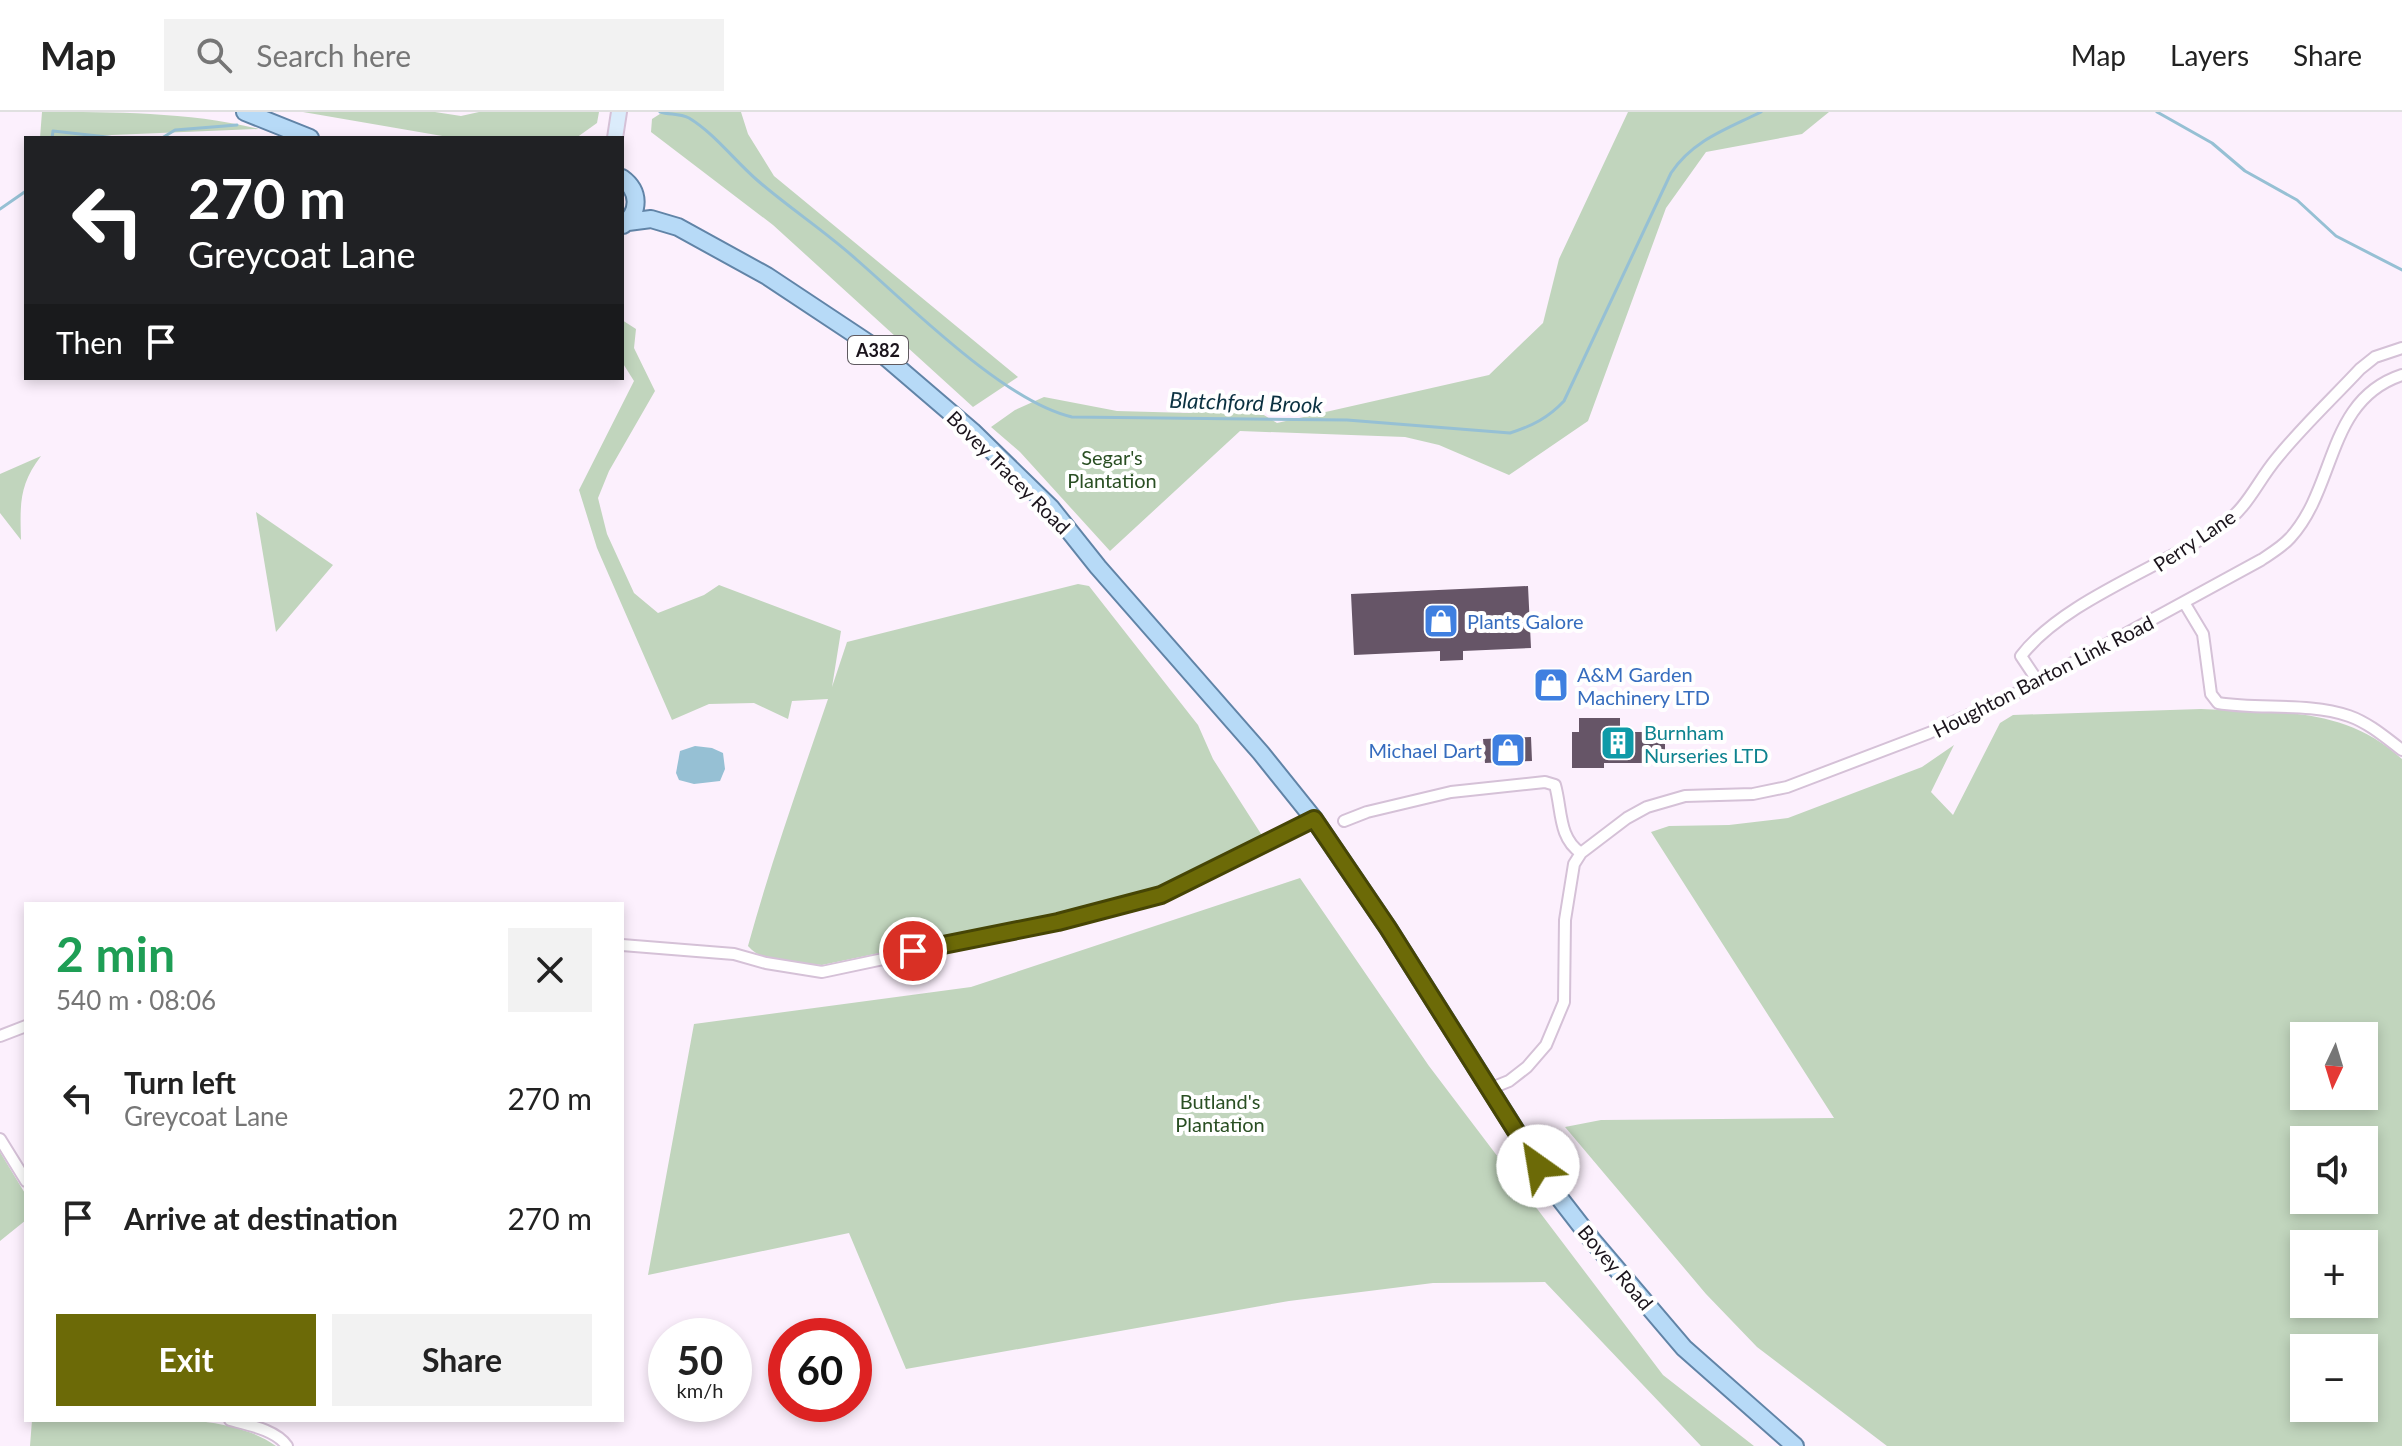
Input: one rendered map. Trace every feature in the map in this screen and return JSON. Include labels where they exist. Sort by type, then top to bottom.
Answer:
[{"type":"main road","points":[[245,112],[305,136]]},
{"type":"main road","points":[[624,180],[635,194],[636,208],[625,224]]},
{"type":"main road","name":"Bovey Tracey Road","points":[[635,194],[673,218],[678,227]]},
{"type":"main road","name":"Bovey Tracey Road","points":[[625,224],[651,219],[678,227],[767,276],[874,347],[972,431],[1051,508],[1098,567],[1255,745],[1314,819]]},
{"type":"main road","name":"Bovey Road","points":[[1314,819],[1388,928],[1554,1191],[1684,1348],[1795,1446]]},
{"type":"street","points":[[615,136],[619,112]]},
{"type":"street","name":"Perry Lane","points":[[2037,680],[2021,656],[2053,621],[2152,568],[2221,526],[2258,490],[2276,459],[2360,369],[2375,357],[2402,348]]},
{"type":"street","name":"Houghton Barton Link Road","points":[[1581,853],[1627,818],[1647,807],[1685,796],[1753,794],[1821,776],[1979,712],[2185,604],[2261,560],[2290,538],[2303,520],[2348,416],[2362,399],[2402,375]]},
{"type":"street","points":[[2185,604],[2203,634],[2211,694],[2218,703],[2279,706],[2347,716],[2369,726],[2402,750]]},
{"type":"street","points":[[1344,821],[1367,812],[1451,792],[1545,782],[1555,785],[1565,835],[1570,846],[1581,853],[1574,864],[1565,920],[1564,1002],[1546,1045],[1537,1056],[1509,1081],[1489,1089]]},
{"type":"street","points":[[624,945],[734,954],[766,963],[822,972],[1058,922],[1161,895],[1314,819]]},
{"type":"street","points":[[0,1036],[24,1027]]},
{"type":"street","points":[[0,1139],[24,1178]]},
{"type":"street","points":[[237,1422],[283,1440],[287,1446]]},
{"type":"green space","points":[[42,112],[179,116],[259,129],[89,136],[40,136]]},
{"type":"green space","points":[[303,112],[435,112],[461,116],[479,112],[599,112],[597,123],[579,136],[442,136]]},
{"type":"green space","points":[[663,112],[741,112],[748,134],[774,176],[1018,377],[973,407],[773,225],[651,132],[652,119]]},
{"type":"green space","name":"Segar's Plantation","points":[[1628,112],[1829,112],[1802,134],[1706,152],[1666,208],[1588,421],[1509,475],[1439,445],[1405,437],[1240,431],[1110,551],[1020,452],[991,427],[1015,410],[1044,397],[1117,411],[1189,413],[1241,401],[1277,423],[1489,375],[1543,323],[1559,259]]},
{"type":"green space","points":[[624,321],[636,329],[634,348],[655,391],[609,471],[598,498],[607,534],[634,593],[658,613],[704,595],[719,585],[841,631],[832,687],[847,642],[1078,584],[1089,586],[1198,725],[1213,759],[1263,837],[1216,858],[1208,868],[1153,892],[1110,905],[822,965],[782,962],[755,952],[748,946],[828,699],[792,701],[788,719],[754,703],[709,704],[672,720],[597,548],[579,490],[634,381],[624,365]]},
{"type":"green space","points":[[41,456],[28,476],[22,495],[21,540],[0,513],[0,474]]},
{"type":"green space","points":[[256,512],[333,565],[276,632]]},
{"type":"green space","points":[[2201,709],[2282,712],[2308,715],[2356,729],[2402,759],[2402,1446],[1887,1446],[1757,1347],[1706,1294],[1565,1127],[1601,1120],[1834,1118],[1651,832],[1669,826],[1729,825],[1788,818],[1922,767],[1954,745],[1931,792],[1953,815],[2000,723],[2013,715]]},
{"type":"green space","name":"Butland's Plantation","points":[[1300,878],[1429,1066],[1663,1375],[1754,1446],[1701,1446],[1545,1282],[1433,1283],[1289,1301],[906,1369],[849,1233],[648,1275],[694,1024],[971,987]]},
{"type":"green space","points":[[0,1152],[24,1192],[24,1222],[0,1241]]},
{"type":"green space","points":[[32,1422],[206,1422],[253,1433],[276,1446],[30,1446]]},
{"type":"water","points":[[695,746],[723,753],[725,769],[720,781],[694,784],[679,780],[676,773],[680,751]]},
{"type":"building","name":"Plants Galore","points":[[1528,586],[1531,648],[1463,651],[1463,660],[1440,661],[1440,651],[1354,655],[1351,594]]},
{"type":"building","name":"A&M Garden Machinery LTD","points":[[1560,673],[1560,696],[1541,696],[1541,674]]},
{"type":"building","points":[[1579,718],[1620,718],[1620,732],[1665,732],[1665,754],[1659,754],[1659,763],[1604,763],[1604,768],[1572,768],[1572,732],[1579,732]]},
{"type":"building","name":"Michael Dart","points":[[1531,737],[1532,761],[1485,763],[1483,739]]},
{"type":"waterway","name":"Blatchford Brook","points":[[660,112],[685,116],[698,124],[757,180],[845,249],[959,350],[1018,393],[1046,408],[1072,417],[1347,420],[1510,433],[1539,421],[1564,401],[1671,173],[1700,144],[1761,112]]},
{"type":"waterway","name":"Blatchford Brook","points":[[2157,112],[2212,143],[2245,171],[2297,200],[2336,236],[2402,270]]},
{"type":"waterway","name":"Blatchford Brook","points":[[165,136],[175,130],[237,125]]},
{"type":"waterway","name":"Blatchford Brook","points":[[52,136],[53,131],[98,136]]},
{"type":"waterway","name":"Blatchford Brook","points":[[0,209],[24,192]]},
{"type":"place","name":"Plants Galore","points":[[1441,621]]},
{"type":"place","name":"A&M Garden Machinery LTD","points":[[1551,685]]},
{"type":"place","name":"Burnham Nurseries LTD","points":[[1618,743]]},
{"type":"place","name":"Michael Dart","points":[[1508,750]]},
{"type":"route","points":[[913,951],[1058,922],[1161,895],[1314,819],[1388,928],[1538,1166]]}]
